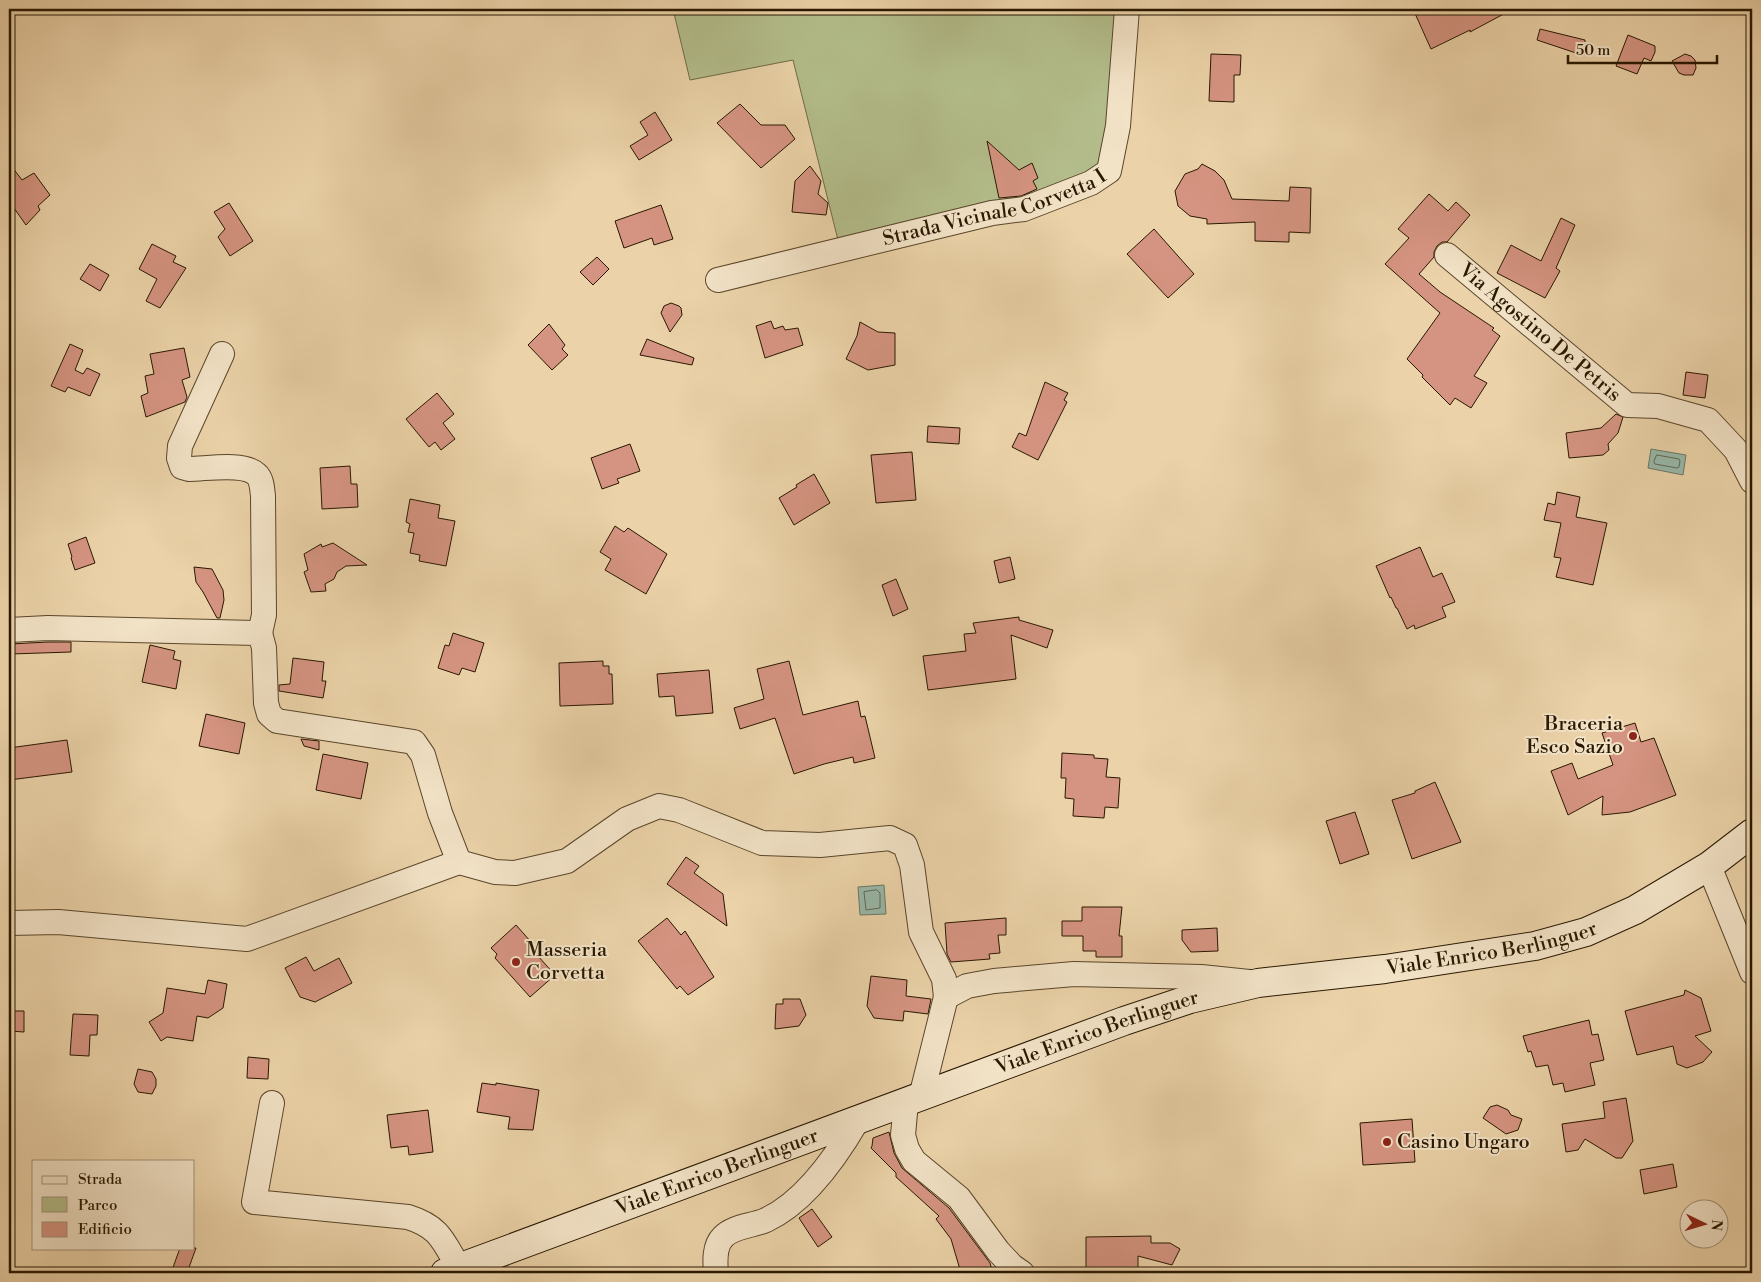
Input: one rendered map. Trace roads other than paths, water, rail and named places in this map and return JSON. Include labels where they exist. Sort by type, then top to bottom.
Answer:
[{"type":"main road","name":"Viale Enrico Berlinguer","points":[[452,1271],[1190,999],[1258,983],[1385,970],[1535,946],[1586,932],[1635,910],[1709,866],[1752,833]]},
{"type":"street","name":"Strada Vicinale Corvetta I","points":[[718,280],[992,213],[1024,209],[1091,184],[1109,171],[1118,126],[1127,9]]},
{"type":"street","name":"Via Agostino De Petris","points":[[1447,255],[1627,405],[1658,406],[1708,420],[1736,450],[1752,481]]},
{"type":"street","points":[[222,354],[180,446],[179,458],[182,467],[189,469],[242,467],[255,473],[261,481],[263,496],[264,615],[260,633],[264,648],[266,703],[269,714],[277,721],[414,742],[422,755],[458,862]]},
{"type":"street","points":[[9,630],[48,628],[260,633]]},
{"type":"street","points":[[9,923],[58,922],[247,939],[458,862],[494,872],[515,873],[567,861],[627,819],[659,806],[679,810],[762,843],[820,845],[890,838],[905,845],[912,864],[921,932],[944,979],[946,997],[903,1135],[906,1149],[914,1161],[959,1198],[998,1252],[1022,1273]]},
{"type":"street","points":[[1709,866],[1752,972]]},
{"type":"street","points":[[946,997],[967,986],[994,981],[1074,974],[1201,977],[1258,983]]},
{"type":"street","points":[[272,1103],[254,1202],[408,1217],[417,1220],[427,1224],[438,1233],[452,1271]]},
{"type":"street","points":[[716,1273],[716,1251],[722,1237],[734,1230],[765,1220],[790,1206],[829,1166],[857,1121]]},
{"type":"water","points":[[1651,449],[1686,455],[1683,475],[1648,468]]},
{"type":"water","points":[[884,885],[886,914],[860,915],[858,887]]},
{"type":"place","name":"Braceria Esco Sazio","points":[[1633,736]]},
{"type":"place","name":"Masseria Corvetta","points":[[516,962]]},
{"type":"place","name":"Casino Ungaro","points":[[1387,1142]]}]
